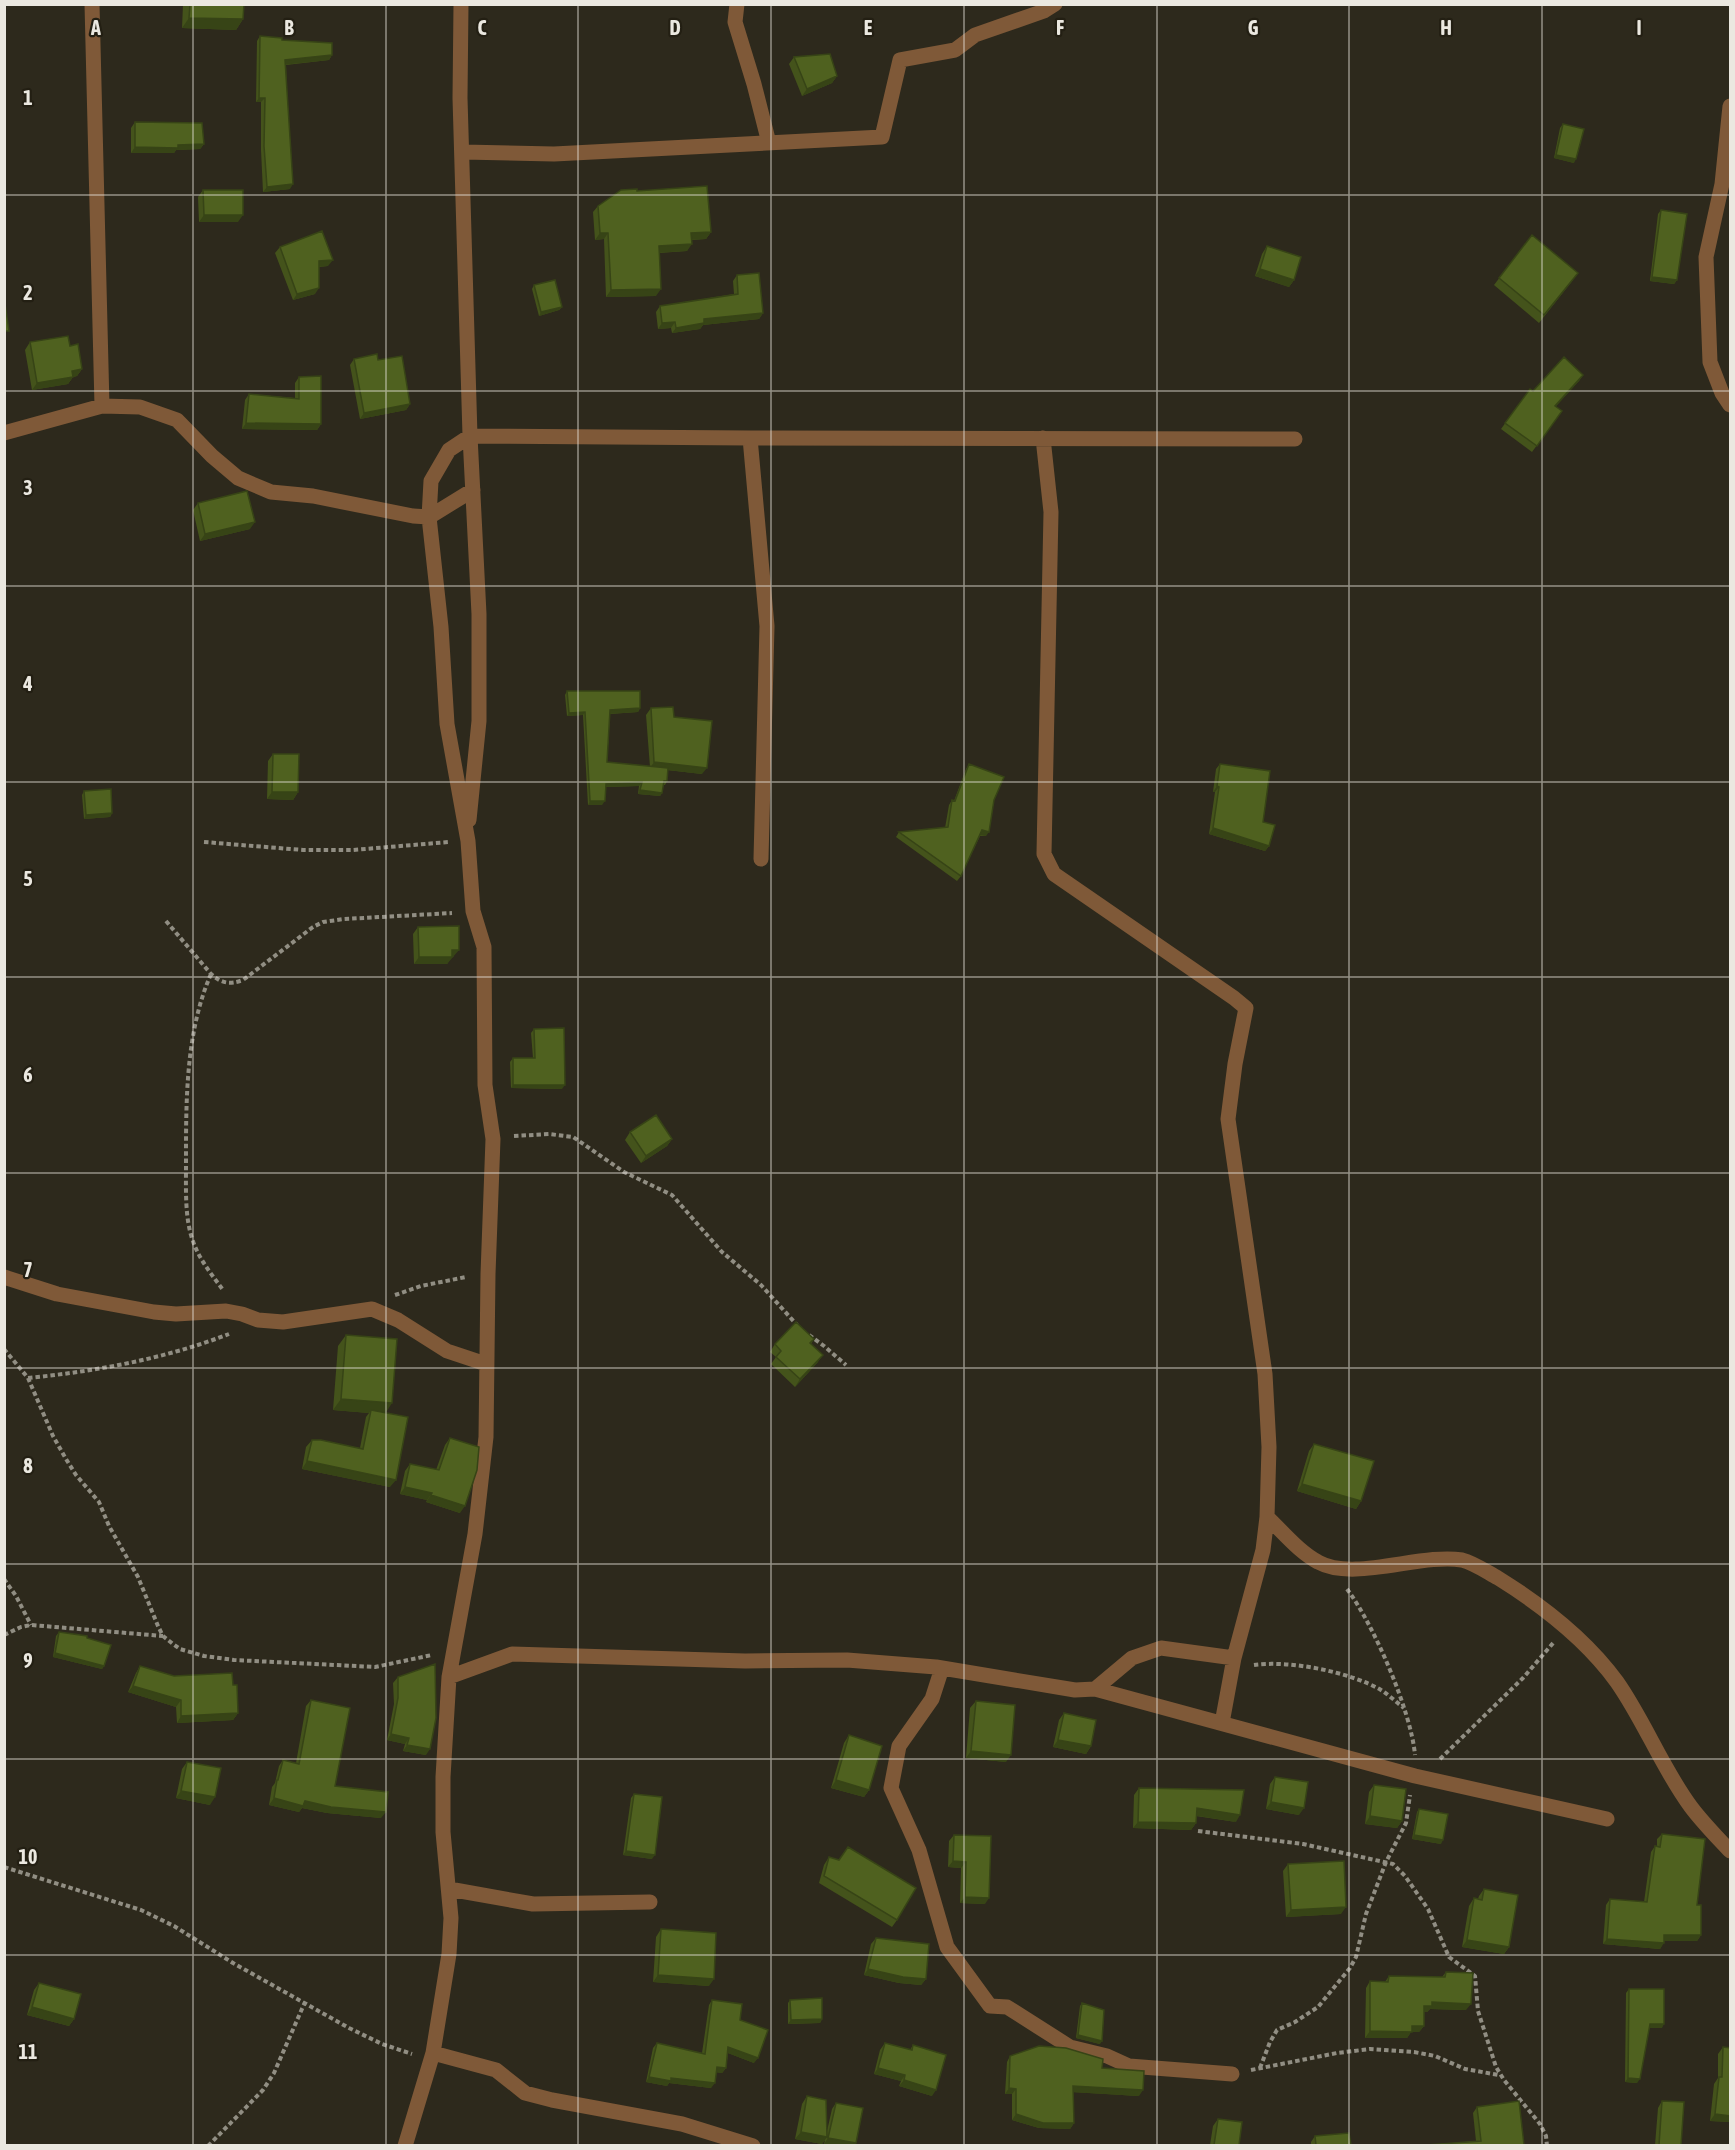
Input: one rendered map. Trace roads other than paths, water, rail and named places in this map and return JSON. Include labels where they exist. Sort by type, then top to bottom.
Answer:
[{"type":"street","points":[[92,4],[102,406]]},
{"type":"street","points":[[461,4],[460,98],[470,436],[479,614],[479,721],[468,841]]},
{"type":"street","points":[[737,4],[735,22],[769,143]]},
{"type":"street","points":[[463,152],[554,154],[882,137],[900,60],[955,51],[975,35],[1044,11],[1055,4]]},
{"type":"street","points":[[1731,106],[1722,184],[1707,257],[1710,362],[1722,393],[1731,405]]},
{"type":"street","points":[[4,434],[102,406],[140,407],[177,420],[212,456],[238,478],[271,492],[314,496],[412,516],[429,517],[473,490]]},
{"type":"street","points":[[405,2145],[434,2053],[449,1954],[451,1918],[443,1832],[443,1777],[449,1677],[475,1534],[486,1437],[488,1274],[493,1139],[485,1085],[484,947],[473,911],[468,841],[447,724],[441,627],[429,517],[431,481],[449,450],[470,436],[1295,439]]},
{"type":"street","points":[[750,438],[767,626],[761,859]]},
{"type":"street","points":[[1043,438],[1051,512],[1044,855],[1054,874],[1246,1008],[1235,1064],[1228,1119],[1265,1374],[1269,1447],[1267,1517],[1263,1550],[1233,1664],[1222,1723]]},
{"type":"street","points":[[4,1277],[57,1294],[176,1314],[213,1311],[242,1314],[258,1320],[298,1321],[341,1312],[372,1309],[398,1320],[447,1351],[486,1364]]},
{"type":"street","points":[[1267,1517],[1306,1554],[1318,1563],[1329,1567],[1372,1568],[1423,1561],[1460,1560],[1498,1578],[1542,1607],[1576,1635],[1616,1681],[1691,1807],[1731,1851]]},
{"type":"street","points":[[1095,1689],[1132,1658],[1161,1648],[1233,1664]]},
{"type":"street","points":[[449,1677],[512,1654],[745,1661],[847,1660],[942,1668],[1075,1690],[1095,1689],[1415,1776],[1607,1819]]},
{"type":"street","points":[[942,1668],[932,1699],[899,1746],[891,1788],[919,1850],[947,1947],[990,2006],[1007,2007],[1070,2047],[1107,2056],[1129,2066],[1232,2074]]},
{"type":"street","points":[[449,1889],[533,1904],[650,1902]]},
{"type":"street","points":[[434,2053],[496,2070],[525,2092],[552,2100],[681,2124],[753,2145]]}]
